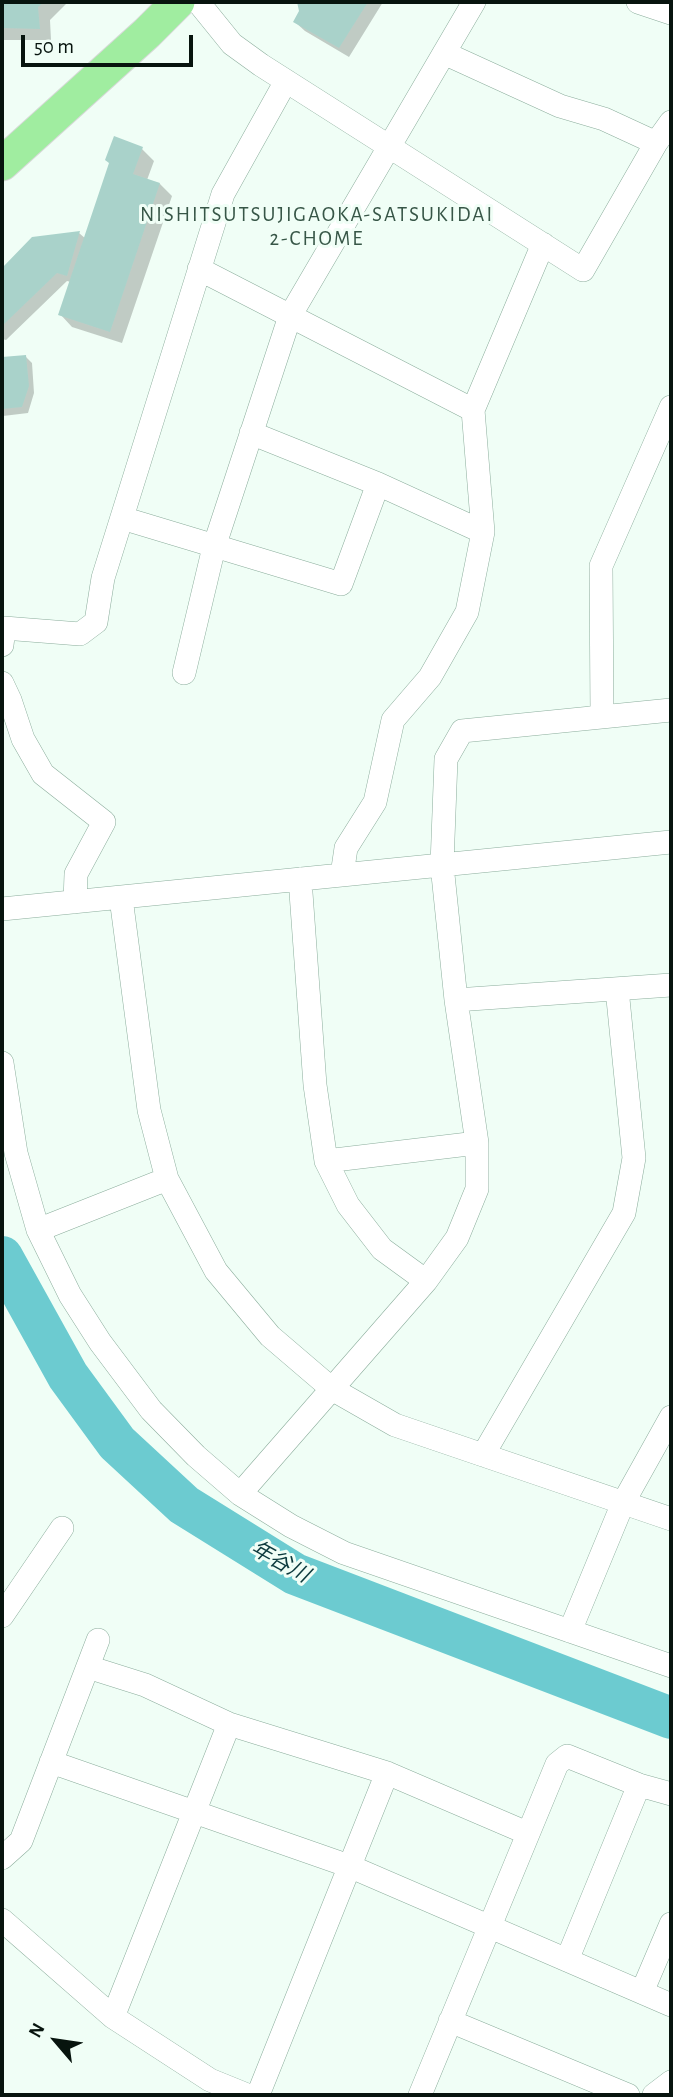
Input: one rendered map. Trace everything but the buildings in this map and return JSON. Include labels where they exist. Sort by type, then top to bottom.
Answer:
[{"type":"highway","points":[[2,164],[178,2]]},
{"type":"street","points":[[198,2],[232,44],[583,270],[656,143],[671,122]]},
{"type":"street","points":[[184,673],[214,547],[290,316],[474,2]]},
{"type":"street","points":[[638,2],[671,13]]},
{"type":"street","points":[[444,53],[560,106],[604,118],[656,143]]},
{"type":"street","points":[[2,645],[4,628],[79,634],[96,622],[103,578],[223,194],[286,81]]},
{"type":"street","points":[[342,875],[346,848],[375,802],[393,720],[430,677],[467,612],[482,533],[473,410],[543,244]]},
{"type":"street","points":[[199,270],[473,410]]},
{"type":"street","points":[[602,717],[601,566],[671,407]]},
{"type":"street","points":[[251,433],[378,484],[482,533]]},
{"type":"street","points":[[122,518],[341,584],[378,484]]},
{"type":"street","points":[[2,683],[23,739],[43,774],[104,822],[76,874],[75,902]]},
{"type":"street","points":[[240,1494],[426,1281],[457,1238],[477,1189],[477,1143],[456,1000],[442,865],[446,758],[462,731],[671,710]]},
{"type":"street","points":[[2,909],[671,842]]},
{"type":"street","points":[[300,879],[315,1085],[326,1161],[348,1205],[382,1250],[426,1281]]},
{"type":"street","points":[[121,898],[149,1110],[167,1180],[216,1271],[270,1336],[332,1389],[395,1425],[671,1519]]},
{"type":"street","points":[[456,1000],[671,985]]},
{"type":"street","points":[[483,1455],[624,1213],[634,1158],[617,989]]},
{"type":"street","points":[[2,1063],[16,1153],[38,1230],[76,1304],[100,1342],[143,1400],[196,1456],[240,1494],[291,1526],[344,1553],[671,1666]]},
{"type":"street","points":[[326,1161],[477,1143]]},
{"type":"street","points":[[38,1230],[167,1180]]},
{"type":"street","points":[[570,1631],[623,1503],[671,1417]]},
{"type":"street","points":[[2,1616],[62,1528]]},
{"type":"street","points":[[2,1858],[21,1841],[98,1640]]},
{"type":"street","points":[[88,1667],[145,1685],[229,1724],[387,1773],[527,1833]]},
{"type":"street","points":[[113,2017],[229,1724]]},
{"type":"street","points":[[420,2095],[557,1764],[567,1756],[639,1785],[671,1794]]},
{"type":"street","points":[[51,1762],[349,1866],[671,2005]]},
{"type":"street","points":[[258,2095],[387,1773]]},
{"type":"street","points":[[567,1960],[639,1785]]},
{"type":"street","points":[[2,1920],[113,2017],[209,2080],[247,2095]]},
{"type":"street","points":[[642,1992],[671,1924]]},
{"type":"street","points":[[450,2021],[628,2095]]},
{"type":"street","points":[[654,2095],[671,2082]]},
{"type":"waterway","name":"年谷川","points":[[2,1257],[68,1376],[117,1443],[184,1505],[295,1574],[671,1718]]},
{"type":"district","name":"NISHITSUTSUJIGAOKA-SATSUKIDAI 2-CHOME","points":[[317,227]]}]
